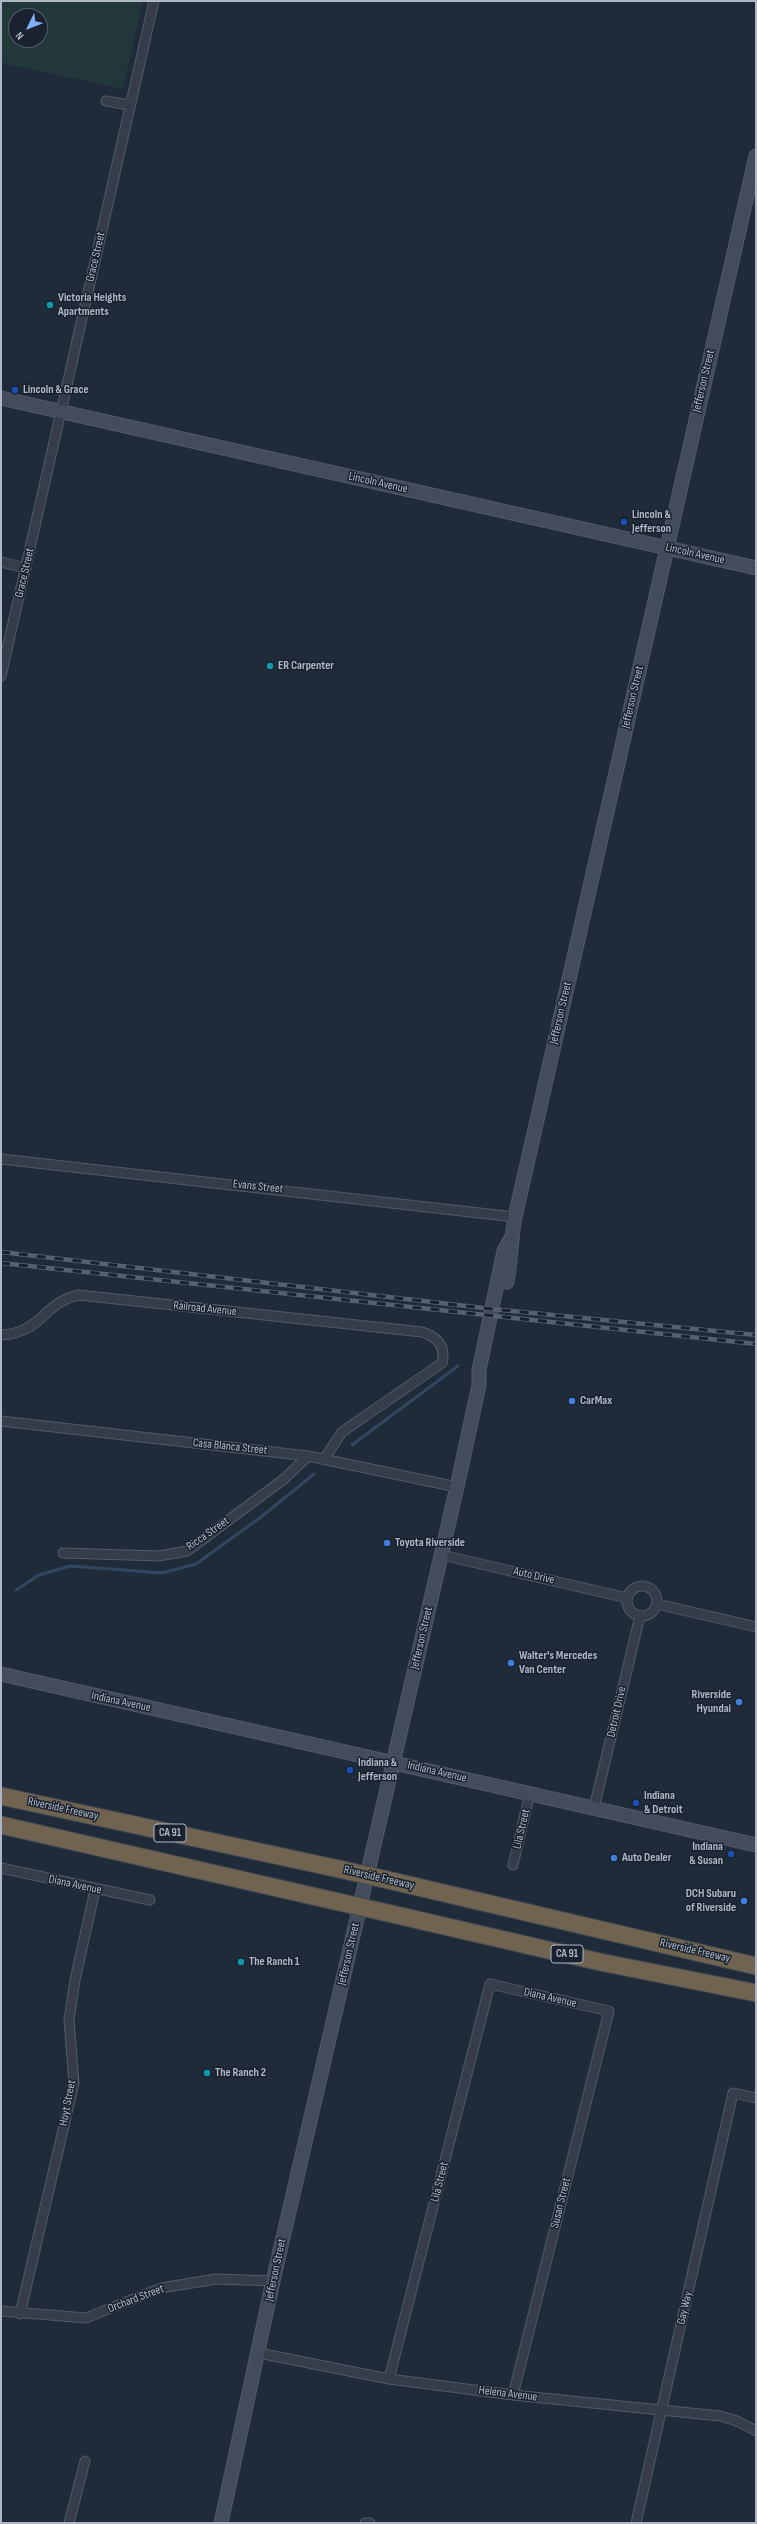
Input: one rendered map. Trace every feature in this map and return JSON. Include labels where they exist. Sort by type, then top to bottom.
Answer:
[{"type":"highway","name":"Riverside Freeway","points":[[1,1796],[388,1880],[756,1966]]},
{"type":"highway","name":"CA 91","points":[[1,1825],[600,1962],[756,1993]]},
{"type":"street","name":"Grace Street","points":[[1,676],[154,1]]},
{"type":"street","points":[[106,101],[130,105]]},
{"type":"street","name":"Jefferson Street","points":[[221,2523],[259,2353],[273,2281],[442,1555],[480,1385],[487,1370],[501,1310],[512,1255],[511,1238],[515,1217],[756,156]]},
{"type":"street","name":"Lincoln Avenue","points":[[1,398],[756,568]]},
{"type":"street","points":[[1,562],[26,568]]},
{"type":"street","name":"Evans Street","points":[[1,1159],[515,1217]]},
{"type":"street","name":"Railroad Avenue","points":[[1,1335],[16,1334],[27,1330],[56,1304],[68,1297],[79,1295],[422,1332],[434,1336],[442,1348],[444,1355],[442,1363],[342,1432],[324,1459]]},
{"type":"street","name":"Casa Blanca Street","points":[[1,1422],[308,1456],[457,1487]]},
{"type":"street","name":"Ricca Street","points":[[63,1553],[159,1556],[187,1551],[284,1479],[308,1456]]},
{"type":"street","name":"Auto Drive","points":[[442,1555],[627,1598]]},
{"type":"street","points":[[645,1586],[656,1595],[657,1604],[649,1614],[640,1616],[631,1612],[627,1598],[636,1587],[645,1586]]},
{"type":"street","points":[[657,1604],[756,1627]]},
{"type":"street","name":"Detroit Drive","points":[[594,1808],[640,1616]]},
{"type":"street","name":"Indiana Avenue","points":[[1,1674],[394,1761],[756,1845]]},
{"type":"street","name":"Lila Street","points":[[513,1865],[530,1793]]},
{"type":"street","name":"Diana Avenue","points":[[1,1868],[95,1890],[150,1900]]},
{"type":"street","name":"Hoyt Street","points":[[20,2314],[74,2083],[69,2020],[75,1980],[95,1890]]},
{"type":"street","name":"Lila Street","points":[[389,2379],[490,1984]]},
{"type":"street","name":"Diana Avenue","points":[[490,1984],[609,2011]]},
{"type":"street","name":"Susan Street","points":[[513,2395],[609,2011]]},
{"type":"street","name":"Gay Way","points":[[636,2523],[733,2093],[756,2098]]},
{"type":"street","name":"Orchard Street","points":[[1,2311],[20,2314],[86,2318],[161,2288],[216,2279],[273,2281]]},
{"type":"street","name":"Helena Avenue","points":[[259,2353],[389,2379],[513,2395],[720,2416],[737,2421],[756,2431]]},
{"type":"street","points":[[69,2523],[85,2461]]},
{"type":"green space","points":[[1,1],[143,1],[123,89],[1,63]]},
{"type":"waterway","points":[[352,1445],[458,1366]]},
{"type":"waterway","points":[[16,1590],[39,1575],[70,1566],[162,1573],[196,1564],[261,1517],[314,1474]]},
{"type":"railway","points":[[1,1252],[492,1309],[756,1335]]},
{"type":"railway","points":[[1,1263],[756,1344]]},
{"type":"place","name":"Victoria Heights Apartments","points":[[50,305]]},
{"type":"place","name":"Lincoln & Grace","points":[[15,390]]},
{"type":"place","name":"Lincoln & Jefferson","points":[[624,522]]},
{"type":"place","name":"ER Carpenter","points":[[270,666]]},
{"type":"place","name":"CarMax","points":[[572,1401]]},
{"type":"place","name":"Toyota Riverside","points":[[387,1543]]},
{"type":"place","name":"Walter's Mercedes Van Center","points":[[511,1663]]},
{"type":"place","name":"Riverside Hyundai","points":[[739,1702]]},
{"type":"place","name":"Indiana & Jefferson","points":[[350,1770]]},
{"type":"place","name":"Indiana & Detroit","points":[[636,1803]]},
{"type":"place","name":"Indiana & Susan","points":[[731,1854]]},
{"type":"place","name":"Auto Dealer","points":[[614,1858]]},
{"type":"place","name":"DCH Subaru of Riverside","points":[[744,1901]]},
{"type":"place","name":"The Ranch 1","points":[[241,1962]]},
{"type":"place","name":"The Ranch 2","points":[[207,2073]]}]
